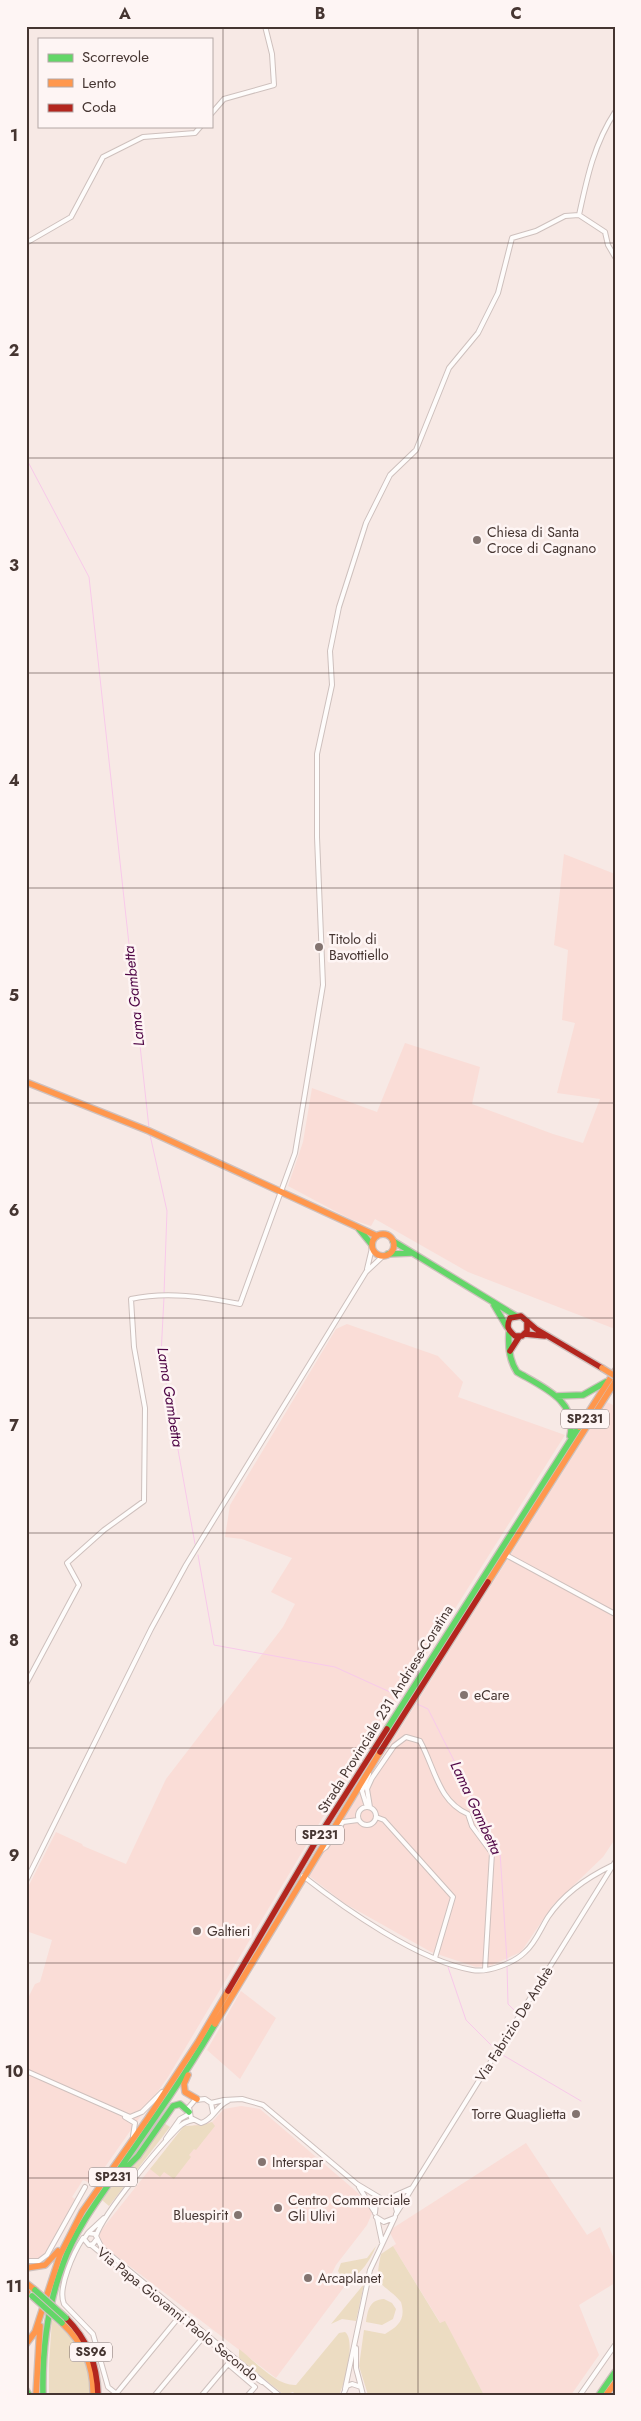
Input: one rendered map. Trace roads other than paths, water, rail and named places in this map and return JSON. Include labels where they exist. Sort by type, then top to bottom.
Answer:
[{"type":"main road","points":[[26,1082],[149,1131],[357,1228],[377,1236],[384,1234],[392,1241],[516,1316]]},
{"type":"main road","points":[[357,1228],[376,1254],[413,1253]]},
{"type":"main road","points":[[372,1247],[377,1236]]},
{"type":"main road","points":[[386,1255],[392,1250],[392,1241]]},
{"type":"main road","points":[[492,1301],[508,1330],[522,1335],[551,1338]]},
{"type":"main road","points":[[553,1395],[569,1398],[581,1397],[613,1382],[602,1368],[551,1338],[521,1316],[510,1318],[508,1330],[509,1355],[512,1365],[517,1372],[564,1403],[571,1412],[574,1422],[572,1432],[560,1458]]},
{"type":"main road","points":[[509,1355],[528,1328],[527,1321]]},
{"type":"main road","name":"Strada Provinciale 231 Andriese-Coratina","points":[[49,2298],[74,2238],[107,2186],[192,2063],[302,1876],[506,1555],[613,1382],[615,1371]]},
{"type":"main road","name":"Strada Provinciale 231 Andriese-Coratina","points":[[49,2298],[60,2255],[82,2212],[173,2082],[319,1836],[560,1458],[613,1382]]},
{"type":"main road","points":[[192,2063],[184,2089],[188,2095],[196,2099]]},
{"type":"main road","points":[[107,2186],[138,2156],[173,2106],[180,2104],[189,2113]]},
{"type":"main road","name":"SP231","points":[[26,2268],[39,2268],[51,2261],[82,2212]]},
{"type":"main road","name":"SS96","points":[[26,2283],[29,2292],[81,2334],[92,2353],[97,2371],[98,2395]]},
{"type":"main road","points":[[43,2395],[42,2367],[49,2298]]},
{"type":"main road","points":[[26,2344],[33,2335],[49,2298]]},
{"type":"main road","points":[[36,2395],[37,2346],[49,2298]]},
{"type":"main road","name":"SS96","points":[[64,2320],[79,2339],[86,2353],[92,2373],[93,2395]]},
{"type":"main road","points":[[46,2325],[46,2395]]},
{"type":"main road","points":[[599,2395],[615,2372]]},
{"type":"main road","points":[[608,2393],[615,2383]]},
{"type":"main road","points":[[26,2390],[29,2395]]},
{"type":"street","points":[[212,113],[224,99],[274,85],[272,54],[265,26]]},
{"type":"street","points":[[579,214],[601,133],[615,112]]},
{"type":"street","points":[[26,243],[71,217],[103,157],[142,137],[195,133],[199,128]]},
{"type":"street","points":[[26,1684],[79,1585],[67,1563],[104,1530],[144,1501],[145,1408],[134,1348],[131,1299],[150,1295],[181,1296],[240,1304],[295,1153],[323,985],[317,837],[317,754],[332,685],[330,651],[339,608],[366,523],[390,475],[416,450],[449,368],[482,325],[498,293],[512,238],[536,231],[566,216],[579,214],[605,232],[608,245],[615,257]]},
{"type":"street","points":[[26,1881],[143,1645],[186,1565],[366,1272],[372,1247]]},
{"type":"street","points":[[366,1272],[386,1255]]},
{"type":"street","points":[[506,1555],[615,1614]]},
{"type":"street","points":[[369,1807],[368,1785],[387,1755],[406,1737],[420,1741],[446,1798],[457,1810],[468,1814],[472,1826],[492,1853],[484,1956],[485,1969]]},
{"type":"street","points":[[358,1820],[363,1825],[370,1825],[376,1817],[375,1811],[369,1807],[362,1791],[372,1764]]},
{"type":"street","points":[[358,1820],[359,1810],[369,1807]]},
{"type":"street","points":[[376,1817],[384,1820],[453,1897],[435,1958]]},
{"type":"street","points":[[316,1854],[326,1847],[343,1822],[358,1820]]},
{"type":"street","points":[[302,1876],[343,1908],[435,1958],[474,1971],[507,1963],[527,1951],[550,1914],[569,1894],[590,1876],[614,1864]]},
{"type":"street","name":"Via Fabrizio De Andrè","points":[[357,2334],[370,2270],[396,2216],[614,1864]]},
{"type":"street","points":[[26,2071],[130,2116],[137,2116],[173,2082]]},
{"type":"street","points":[[161,2148],[176,2124],[189,2113],[191,2103],[196,2099],[205,2099],[211,2103],[246,2100],[263,2106],[357,2184],[395,2204],[396,2216],[386,2222],[376,2215]]},
{"type":"street","points":[[161,2148],[179,2127],[193,2120],[205,2122],[224,2102],[232,2100]]},
{"type":"street","points":[[211,2103],[213,2113]]},
{"type":"street","points":[[117,2112],[135,2123],[130,2144]]},
{"type":"street","points":[[189,2113],[193,2120]]},
{"type":"street","name":"Via Papa Giovanni Paolo Secondo","points":[[161,2148],[107,2215],[96,2238],[102,2248],[258,2380],[264,2383]]},
{"type":"street","points":[[357,2184],[369,2200],[376,2215],[382,2242]]},
{"type":"street","points":[[26,2261],[39,2261],[47,2255],[85,2187]]},
{"type":"street","points":[[376,2215],[376,2203],[402,2194],[414,2187]]},
{"type":"street","points":[[107,2215],[84,2237],[75,2254],[64,2284],[62,2298],[64,2304],[93,2334],[108,2387],[117,2394],[179,2317]]},
{"type":"street","points":[[75,2254],[83,2246],[90,2245],[96,2238],[88,2232]]},
{"type":"street","name":"Via Papa Giovanni Paolo Secondo","points":[[84,2237],[84,2241],[279,2395]]},
{"type":"street","points":[[357,2334],[356,2368],[363,2392]]},
{"type":"street","points":[[343,2392],[357,2334]]},
{"type":"street","points":[[155,2395],[205,2335]]},
{"type":"street","points":[[580,2395],[615,2345]]},
{"type":"street","points":[[202,2395],[228,2364],[255,2386],[248,2395]]},
{"type":"street","points":[[242,2376],[258,2380]]},
{"type":"street","points":[[343,2392],[352,2384],[363,2392]]},
{"type":"waterway","name":"Lama Gambetta","points":[[27,460],[89,577],[149,1128]]},
{"type":"waterway","name":"Lama Gambetta","points":[[150,1135],[167,1211],[164,1294]]},
{"type":"waterway","name":"Lama Gambetta","points":[[164,1297],[161,1355],[195,1544]]},
{"type":"waterway","name":"Lama Gambetta","points":[[198,1555],[214,1645],[335,1667],[401,1697]]},
{"type":"waterway","name":"Lama Gambetta","points":[[417,1704],[428,1709],[500,1852],[507,1961]]},
{"type":"waterway","name":"Lama Gambetta","points":[[507,1965],[508,2004],[516,2012]]},
{"type":"waterway","points":[[448,1967],[466,2020],[492,2046]]},
{"type":"waterway","points":[[501,2054],[581,2101]]},
{"type":"place","name":"Chiesa di Santa Croce di Cagnano","points":[[477,540]]},
{"type":"place","name":"Titolo di Bavottiello","points":[[319,947]]},
{"type":"place","name":"eCare","points":[[464,1695]]},
{"type":"place","name":"Galtieri","points":[[197,1931]]},
{"type":"place","name":"Torre Quaglietta","points":[[576,2114]]},
{"type":"place","name":"Interspar","points":[[262,2162]]},
{"type":"place","name":"Centro Commerciale Gli Ulivi","points":[[278,2208]]},
{"type":"place","name":"Bluespirit","points":[[238,2215]]},
{"type":"place","name":"Arcaplanet","points":[[308,2278]]}]
